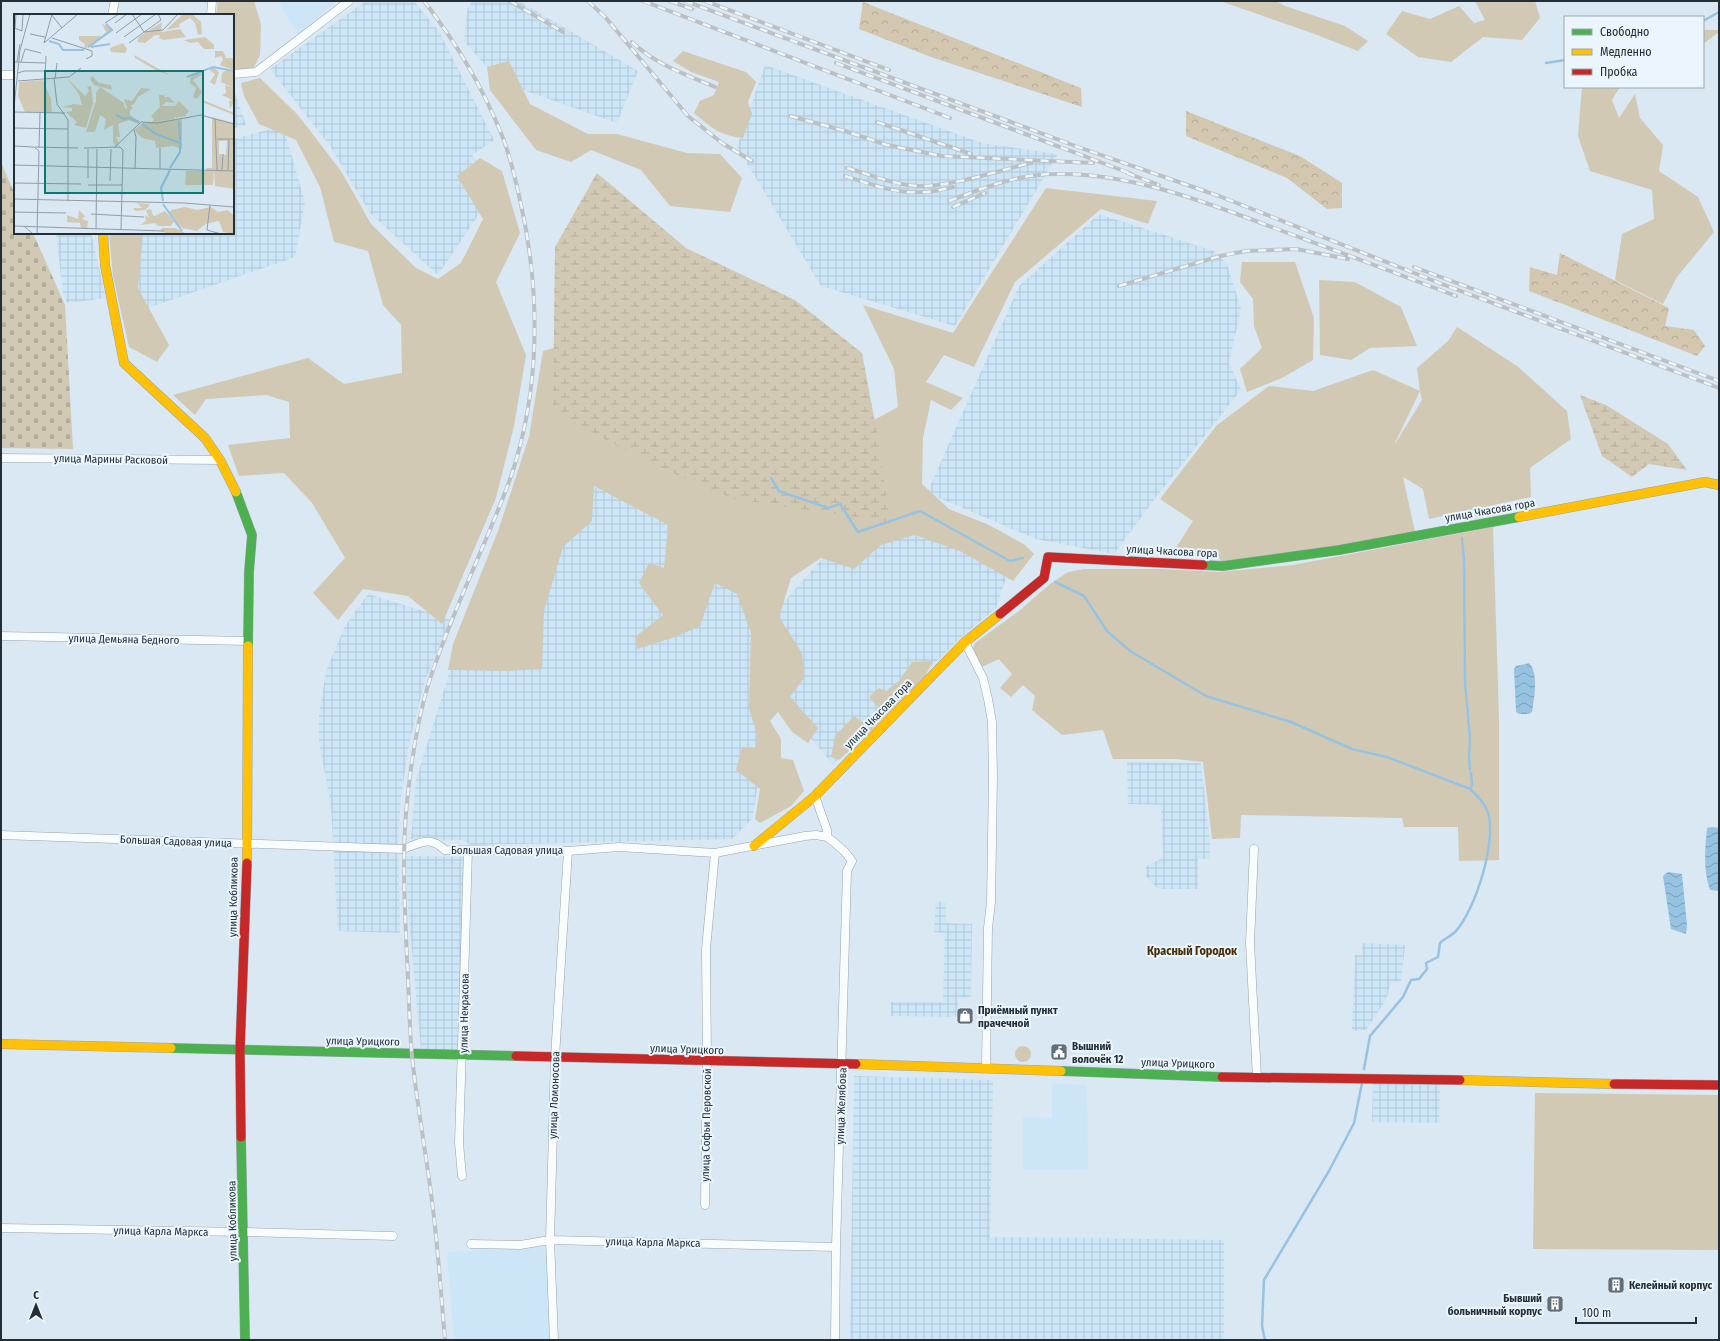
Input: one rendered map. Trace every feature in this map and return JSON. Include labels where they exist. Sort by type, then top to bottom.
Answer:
[{"type":"street","points":[[112,14],[115,1]]},
{"type":"street","points":[[211,14],[212,1]]},
{"type":"street","points":[[234,74],[256,72],[349,1]]},
{"type":"street","points":[[1,75],[14,75]]},
{"type":"street","name":"улица Кобликова","points":[[103,234],[106,266],[124,364],[205,438],[220,460],[241,502],[252,535],[249,572],[248,641],[247,888],[240,1050],[245,1340]]},
{"type":"street","name":"улица Марины Расковой","points":[[1,458],[220,460]]},
{"type":"street","name":"улица Чкасова гора","points":[[754,846],[815,796],[965,642],[1044,578],[1048,557],[1223,566],[1339,550],[1706,482],[1719,485]]},
{"type":"street","name":"улица Демьяна Бедного","points":[[1,636],[248,641]]},
{"type":"street","points":[[965,642],[983,678],[992,722],[993,776],[991,902],[988,928],[986,1068]]},
{"type":"street","points":[[815,796],[827,830],[827,838]]},
{"type":"street","name":"Большая Садовая улица","points":[[1,836],[403,849],[426,841],[436,842],[445,850],[568,851],[619,847],[715,853],[805,836],[827,838]]},
{"type":"street","name":"улица Желябова","points":[[827,838],[845,852],[852,861],[848,871],[836,1247],[835,1340]]},
{"type":"street","points":[[1254,849],[1250,943],[1257,1078]]},
{"type":"street","name":"улица Некрасова","points":[[462,1176],[460,1143],[468,850]]},
{"type":"street","name":"улица Ломоносова","points":[[554,1340],[550,1240],[556,1056],[568,851]]},
{"type":"street","name":"улица Софьи Перовской","points":[[705,1205],[707,1062],[706,949],[715,853]]},
{"type":"street","name":"улица Урицкого","points":[[1,1044],[556,1056],[707,1062],[986,1068],[1257,1078],[1372,1078],[1584,1084],[1719,1085]]},
{"type":"street","name":"улица Карла Маркса","points":[[1,1228],[393,1236]]},
{"type":"street","name":"улица Карла Маркса","points":[[471,1244],[520,1245],[550,1240],[836,1247]]},
{"type":"shaded area","points":[[278,1],[337,1],[298,34]]},
{"type":"shaded area","points":[[366,1],[414,1],[440,33],[494,140],[472,155],[496,189],[438,275],[370,213],[330,146],[270,69]]},
{"type":"shaded area","points":[[472,1],[519,1],[638,71],[617,123],[500,82],[464,41],[467,10]]},
{"type":"shaded area","points":[[765,65],[982,143],[1058,154],[955,326],[821,286],[737,147]]},
{"type":"shaded area","points":[[234,90],[246,125],[234,129]]},
{"type":"shaded area","points":[[283,126],[305,202],[295,257],[122,317],[116,234],[234,234],[234,139]]},
{"type":"shaded area","points":[[1099,214],[1214,251],[1227,264],[1241,309],[1229,363],[1241,390],[1157,496],[1114,554],[1036,539],[927,493],[1019,286]]},
{"type":"shaded area","points":[[56,234],[91,234],[106,298],[67,303],[63,292]]},
{"type":"shaded area","points":[[526,461],[669,515],[741,585],[759,628],[757,791],[752,819],[732,839],[471,845],[462,840],[411,839],[416,780],[458,645]]},
{"type":"shaded area","points":[[914,524],[1008,572],[996,608],[959,639],[833,764],[782,705],[773,615],[831,548]]},
{"type":"shaded area","points":[[368,594],[450,619],[424,684],[409,745],[401,796],[398,843],[400,933],[338,931],[331,806],[319,742],[319,715],[326,671],[345,626]]},
{"type":"shaded area","points":[[1127,762],[1201,763],[1210,843],[1210,859],[1198,859],[1198,889],[1158,889],[1146,876],[1146,866],[1163,858],[1161,805],[1128,804]]},
{"type":"shaded area","points":[[406,856],[464,857],[461,1051],[421,1050],[408,908]]},
{"type":"shaded area","points":[[936,902],[946,902],[946,923],[972,924],[971,997],[958,998],[958,1017],[891,1016],[891,1002],[943,1002],[945,933],[934,932]]},
{"type":"shaded area","points":[[1362,943],[1405,945],[1401,981],[1391,982],[1386,1000],[1366,1030],[1352,1031],[1355,955],[1362,955]]},
{"type":"shaded area","points":[[854,1076],[993,1080],[990,1237],[1224,1240],[1224,1340],[850,1340]]},
{"type":"shaded area","points":[[1373,1083],[1440,1084],[1439,1123],[1372,1122]]},
{"type":"shaded area","points":[[1052,1084],[1087,1085],[1088,1169],[1023,1170],[1023,1117],[1052,1118]]},
{"type":"shaded area","points":[[550,1246],[549,1340],[454,1340],[447,1252]]},
{"type":"green space","points":[[218,1],[254,1],[261,24],[260,55],[253,69],[234,70],[234,14],[216,14]]},
{"type":"green space","points":[[1220,1],[1276,1],[1285,6],[1345,26],[1368,41],[1358,51],[1312,33]]},
{"type":"green space","points":[[1475,1],[1535,1],[1540,18],[1522,40],[1483,37],[1451,62],[1418,57],[1386,34],[1402,11],[1430,19],[1459,6],[1474,23],[1485,20]]},
{"type":"green space","points":[[863,2],[1081,88],[1082,107],[931,57],[859,29]]},
{"type":"green space","points":[[1704,30],[1719,30],[1719,32],[1704,43]]},
{"type":"green space","points":[[683,51],[746,72],[756,82],[748,102],[752,114],[743,138],[722,133],[694,113],[700,101],[714,95],[719,82],[691,72],[673,61]]},
{"type":"green space","points":[[509,61],[530,104],[588,134],[617,134],[687,153],[720,154],[742,178],[730,212],[670,206],[641,170],[591,150],[571,162],[536,150],[490,90],[487,67]]},
{"type":"green space","points":[[260,78],[298,115],[341,171],[371,224],[416,268],[438,279],[461,263],[483,219],[457,176],[480,158],[502,171],[520,233],[496,282],[526,355],[514,426],[496,498],[442,624],[408,596],[363,589],[338,620],[313,593],[345,558],[312,503],[284,473],[239,476],[228,445],[290,438],[289,402],[266,395],[206,399],[195,415],[173,395],[308,358],[344,384],[402,373],[401,325],[383,305],[368,251],[334,242],[320,187],[296,140],[259,124],[244,96],[241,83]]},
{"type":"green space","points":[[1582,88],[1619,88],[1612,100],[1619,118],[1635,94],[1640,118],[1663,145],[1659,171],[1698,197],[1714,232],[1677,277],[1663,304],[1615,280],[1622,234],[1654,219],[1652,190],[1590,171],[1578,136]]},
{"type":"green space","points":[[1186,111],[1300,156],[1342,183],[1342,208],[1327,209],[1287,178],[1186,136]]},
{"type":"green space","points":[[1,163],[14,192],[14,234],[33,234],[65,305],[73,449],[1,448]]},
{"type":"green space","points":[[597,173],[686,248],[795,300],[862,353],[877,433],[890,522],[734,499],[654,465],[553,412],[555,247]]},
{"type":"green space","points":[[1046,188],[1157,201],[1148,224],[1101,209],[1015,282],[974,367],[944,355],[926,382],[963,398],[951,410],[931,400],[923,438],[922,484],[949,509],[989,525],[1025,545],[1034,554],[1013,581],[962,552],[915,535],[881,545],[854,569],[821,558],[791,578],[779,617],[802,653],[804,678],[790,697],[818,728],[808,743],[792,732],[778,712],[770,721],[781,739],[781,758],[793,760],[804,791],[791,806],[760,823],[755,819],[760,789],[736,770],[742,747],[756,748],[757,735],[749,708],[751,633],[737,594],[715,583],[700,626],[675,637],[637,649],[635,637],[663,615],[639,583],[649,563],[664,568],[668,525],[594,486],[592,521],[563,547],[544,611],[542,669],[506,671],[448,670],[453,644],[498,531],[529,437],[543,351],[590,337],[828,445],[898,407],[894,369],[863,305],[953,333]]},
{"type":"green space","points":[[109,234],[143,234],[138,288],[169,345],[157,362],[129,347],[113,276]]},
{"type":"green space","points":[[1560,253],[1669,308],[1665,326],[1694,330],[1705,346],[1697,356],[1529,291],[1530,267],[1557,275]]},
{"type":"green space","points":[[1242,262],[1295,262],[1314,318],[1313,360],[1282,378],[1247,392],[1240,369],[1262,348],[1254,326],[1253,299],[1240,282]]},
{"type":"green space","points":[[1319,280],[1355,282],[1401,307],[1417,346],[1370,348],[1351,360],[1320,355]]},
{"type":"green space","points":[[1457,327],[1517,366],[1567,411],[1571,439],[1530,468],[1531,497],[1429,519],[1423,489],[1403,477],[1415,532],[1317,550],[1221,562],[1219,557],[1170,557],[1193,521],[1160,499],[1216,426],[1269,386],[1313,391],[1373,370],[1420,391],[1417,368],[1448,341]],"holes":[[[1420,391],[1422,400],[1395,444]]]},
{"type":"green space","points":[[1580,395],[1606,405],[1668,444],[1687,470],[1649,464],[1632,477],[1602,456]]},
{"type":"green space","points":[[1493,527],[1499,718],[1499,860],[1459,861],[1458,827],[1404,827],[1402,818],[1241,815],[1240,838],[1212,839],[1203,762],[1177,759],[1113,759],[1103,730],[1062,735],[1032,710],[1035,696],[1023,685],[1011,697],[1000,688],[1012,674],[999,659],[982,667],[973,649],[975,643],[1019,611],[1050,584],[1068,572],[1084,569],[1163,569],[1219,572],[1293,565]]},
{"type":"green space","points":[[933,661],[925,676],[869,733],[839,760],[831,757],[835,736],[854,716],[867,725],[879,713],[879,708],[869,697],[879,688],[886,691],[899,681],[912,662]]},
{"type":"green space","points":[[1023,1046],[1029,1048],[1031,1054],[1029,1060],[1023,1062],[1017,1060],[1015,1054],[1017,1048]]},
{"type":"green space","points":[[1535,1093],[1719,1095],[1719,1250],[1533,1249]]},
{"type":"water","points":[[1529,663],[1532,667],[1535,679],[1535,693],[1532,712],[1529,714],[1519,714],[1516,712],[1514,669],[1516,666]]},
{"type":"water","points":[[1707,828],[1719,828],[1719,891],[1710,890],[1705,867]]},
{"type":"water","points":[[1668,872],[1682,874],[1687,925],[1686,934],[1671,929],[1663,876]]},
{"type":"waterway","points":[[1704,20],[1719,12]]},
{"type":"waterway","points":[[1546,63],[1564,60]]},
{"type":"waterway","points":[[771,478],[779,491],[828,508],[840,504],[858,532],[920,511],[1010,561],[1023,558]]},
{"type":"waterway","points":[[1462,538],[1464,561],[1465,683],[1470,738],[1470,770]]},
{"type":"waterway","points":[[1055,582],[1084,596],[1107,631],[1130,651],[1206,696],[1291,722],[1352,749],[1387,757],[1470,789],[1486,808],[1490,820],[1488,853],[1477,891],[1470,908],[1463,922],[1455,932],[1440,943],[1438,957],[1426,963],[1427,969],[1419,979],[1411,980],[1403,997],[1370,1036],[1364,1069]]},
{"type":"waterway","points":[[1470,789],[1472,785],[1471,773]]},
{"type":"waterway","points":[[1265,1340],[1262,1326],[1264,1280],[1329,1171],[1354,1123],[1362,1083]]},
{"type":"railway","points":[[424,1],[467,64],[494,115],[504,141],[514,174],[527,235],[532,270],[534,306],[532,377],[520,448],[509,482],[447,631],[424,698],[414,747],[406,813],[404,886],[411,1044],[416,1093],[430,1183],[438,1253],[445,1340]]},
{"type":"railway","points":[[510,1],[563,32]]},
{"type":"railway","points":[[588,1],[606,18],[688,116],[722,143],[752,161]]},
{"type":"railway","points":[[643,1],[950,118]]},
{"type":"railway","points":[[670,1],[692,9]]},
{"type":"railway","points":[[685,1],[1078,147],[1219,196],[1442,284],[1719,388]]},
{"type":"railway","points":[[705,1],[889,70]]},
{"type":"railway","points":[[632,42],[641,50],[661,63],[715,87]]},
{"type":"railway","points":[[836,63],[1132,174]]},
{"type":"railway","points":[[790,116],[845,131],[887,145],[942,156],[1093,163]]},
{"type":"railway","points":[[877,122],[971,154]]},
{"type":"railway","points":[[847,168],[895,183],[925,186],[952,183],[1031,163]]},
{"type":"railway","points":[[1127,173],[1159,185]]},
{"type":"railway","points":[[949,201],[975,191],[1028,176],[1055,174],[1111,178],[1168,191],[1196,200],[1251,219],[1456,296]]},
{"type":"railway","points":[[845,176],[898,191],[938,191],[953,187]]},
{"type":"railway","points":[[953,207],[985,193]]},
{"type":"railway","points":[[1119,286],[1220,256],[1246,251],[1296,249],[1348,259]]},
{"type":"railway","points":[[1414,267],[1719,381]]},
{"type":"traffic: fast","points":[[236,492],[252,535],[249,572],[248,646]]},
{"type":"traffic: fast","points":[[1203,565],[1223,566],[1339,550],[1519,517]]},
{"type":"traffic: fast","points":[[171,1048],[516,1056]]},
{"type":"traffic: fast","points":[[1061,1071],[1222,1077]]},
{"type":"traffic: fast","points":[[241,1137],[245,1340]]},
{"type":"traffic: slow","points":[[103,234],[105,265],[124,363],[205,438],[220,460],[236,492]]},
{"type":"traffic: slow","points":[[1519,517],[1705,482],[1719,485]]},
{"type":"traffic: slow","points":[[754,846],[815,796],[965,642],[1000,614]]},
{"type":"traffic: slow","points":[[247,863],[248,646]]},
{"type":"traffic: slow","points":[[1,1044],[171,1048]]},
{"type":"traffic: slow","points":[[856,1064],[1061,1071]]},
{"type":"traffic: slow","points":[[1460,1080],[1614,1084]]},
{"type":"traffic: jam","points":[[1000,614],[1044,578],[1048,557],[1203,565]]},
{"type":"traffic: jam","points":[[241,1137],[240,1050],[247,863]]},
{"type":"traffic: jam","points":[[516,1056],[856,1064]]},
{"type":"traffic: jam","points":[[1222,1077],[1460,1080]]},
{"type":"traffic: jam","points":[[1614,1084],[1719,1085]]},
{"type":"place","name":"Приёмный пункт прачечной","points":[[965,1016]]},
{"type":"place","name":"Вышний волочёк 12","points":[[1059,1052]]},
{"type":"place","name":"Келейный корпус","points":[[1616,1285]]},
{"type":"place","name":"Бывший больничный корпус","points":[[1555,1304]]},
{"type":"district","name":"Красный Городок","points":[[1192,951]]}]
